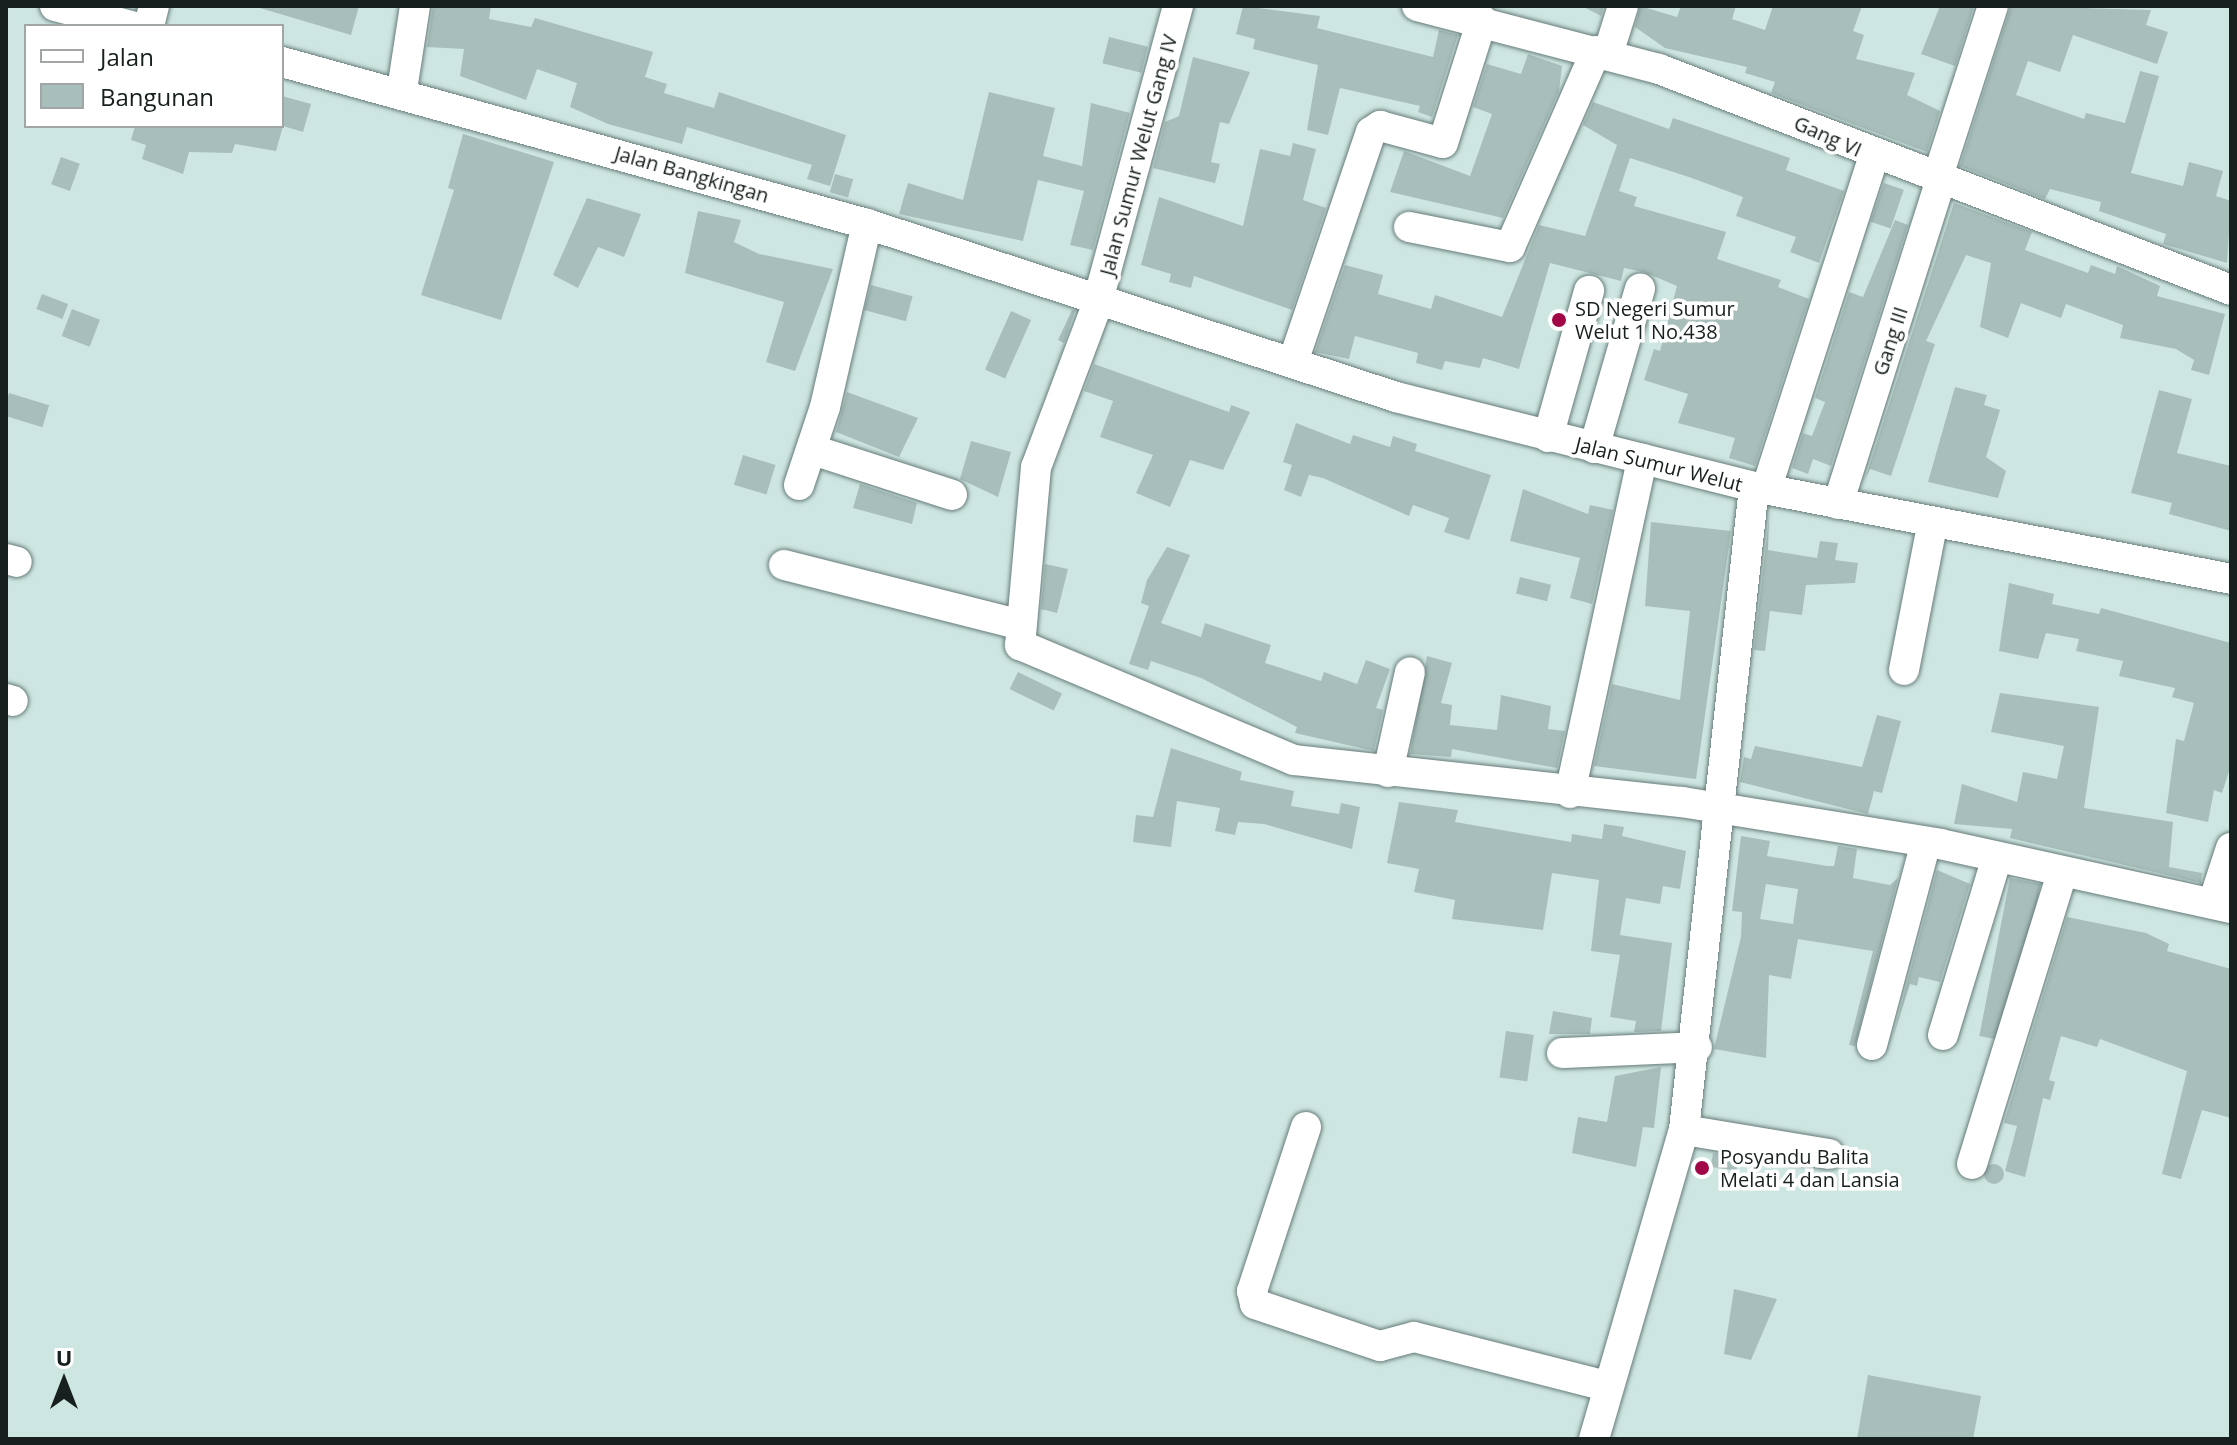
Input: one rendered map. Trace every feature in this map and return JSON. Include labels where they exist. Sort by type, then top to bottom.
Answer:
[{"type":"street","points":[[55,6],[123,24]]},
{"type":"street","points":[[402,90],[415,6]]},
{"type":"street","name":"Jalan Sumur Welut Gang IV","points":[[1017,624],[1036,467],[1097,305],[1178,6]]},
{"type":"street","name":"Gang VI","points":[[1417,6],[1489,16],[1602,52],[1874,156],[1940,177],[2231,290]]},
{"type":"street","points":[[1409,227],[1510,247],[1623,6]]},
{"type":"street","name":"Gang III","points":[[1838,504],[1993,6]]},
{"type":"street","points":[[1293,362],[1371,132],[1380,126],[1443,143],[1489,16]]},
{"type":"street","name":"Jalan Bangkingan","points":[[284,62],[402,90],[867,224],[1097,305]]},
{"type":"street","points":[[1594,1439],[1606,1386],[1649,1264],[1684,1130],[1697,1047],[1717,808],[1760,488],[1874,156]]},
{"type":"street","points":[[799,485],[813,450],[867,224]]},
{"type":"street","points":[[1594,448],[1640,289]]},
{"type":"street","points":[[1548,437],[1589,291]]},
{"type":"street","name":"Jalan Sumur Welut","points":[[1097,305],[1548,437],[1932,526],[2231,579]]},
{"type":"street","points":[[813,450],[952,495]]},
{"type":"street","points":[[1570,793],[1642,459]]},
{"type":"street","points":[[1904,670],[1932,526]]},
{"type":"street","points":[[784,565],[1017,624],[1020,645],[1294,760],[1717,808],[1926,842],[2222,905],[2231,848]]},
{"type":"street","points":[[1388,772],[1410,672]]},
{"type":"street","points":[[1872,1045],[1926,842]]},
{"type":"street","points":[[1943,1035],[1997,857]]},
{"type":"street","points":[[1972,1164],[2062,873]]},
{"type":"street","points":[[1562,1053],[1697,1047]]},
{"type":"street","points":[[1306,1127],[1252,1291],[1255,1304],[1380,1346],[1414,1337],[1606,1386]]},
{"type":"street","points":[[1684,1130],[1829,1154]]},
{"type":"building","points":[[253,6],[359,6],[351,35]]},
{"type":"building","points":[[433,6],[491,6],[489,19],[531,27],[535,18],[653,52],[645,77],[667,84],[664,93],[714,108],[719,92],[846,135],[830,186],[807,179],[812,165],[687,127],[682,144],[608,124],[570,107],[577,83],[537,69],[526,100],[460,76],[464,49],[427,47]]},
{"type":"building","points":[[1243,6],[1320,16],[1317,28],[1433,57],[1439,30],[1458,35],[1432,117],[1418,112],[1420,106],[1340,88],[1328,135],[1307,130],[1318,65],[1253,49],[1255,39],[1236,34]]},
{"type":"building","points":[[1582,6],[1604,6],[1601,16]]},
{"type":"building","points":[[1640,6],[1677,17],[1681,6],[1736,6],[1732,19],[1765,30],[1773,6],[1862,6],[1853,31],[1864,35],[1856,59],[1915,73],[1907,95],[1940,111],[1927,152],[1771,93],[1775,82],[1745,73],[1747,67],[1665,48],[1635,27]]},
{"type":"building","points":[[1940,6],[1974,6],[1955,66],[1921,54]]},
{"type":"building","points":[[2011,6],[2151,10],[2146,25],[2168,32],[2157,64],[2073,35],[2060,72],[2028,61],[2016,95],[2084,119],[2086,113],[2125,123],[2140,71],[2159,76],[2131,173],[2183,186],[2189,162],[2223,171],[2216,196],[2231,201],[2227,263],[2163,244],[2166,234],[2099,211],[2101,202],[2050,189],[2045,199],[1960,166]]},
{"type":"building","points":[[1109,37],[1148,47],[1141,73],[1102,63]]},
{"type":"building","points":[[1528,54],[1562,66],[1559,91],[1503,218],[1390,192],[1404,151],[1470,176],[1492,114],[1473,107],[1487,64],[1521,74]]},
{"type":"building","points":[[1193,57],[1250,72],[1229,124],[1220,122],[1211,162],[1220,164],[1215,183],[1153,168],[1165,122],[1179,116]]},
{"type":"building","points":[[989,92],[1055,108],[1043,156],[1082,166],[1091,103],[1130,113],[1093,250],[1070,245],[1084,191],[1038,180],[1023,241],[899,214],[908,183],[963,200]]},
{"type":"building","points":[[284,97],[311,104],[303,132],[284,126]]},
{"type":"building","points":[[1593,102],[1669,129],[1673,118],[1790,158],[1786,170],[1844,191],[1819,263],[1790,252],[1796,237],[1736,216],[1743,197],[1689,177],[1630,158],[1619,191],[1637,197],[1634,206],[1726,232],[1717,259],[1781,280],[1778,287],[1809,299],[1755,466],[1729,458],[1735,438],[1678,423],[1688,394],[1644,380],[1654,349],[1660,351],[1677,286],[1644,272],[1624,268],[1621,281],[1550,263],[1519,369],[1483,358],[1480,368],[1445,361],[1442,370],[1416,363],[1418,353],[1355,336],[1349,359],[1315,352],[1345,265],[1383,275],[1378,294],[1431,309],[1435,295],[1502,317],[1539,225],[1585,236],[1617,145],[1583,125]]},
{"type":"building","points":[[134,128],[282,128],[276,151],[235,144],[232,153],[189,152],[183,174],[142,159],[146,145],[131,140]]},
{"type":"building","points":[[463,134],[554,162],[501,320],[421,295],[454,190],[448,188]]},
{"type":"building","points":[[1293,143],[1316,149],[1303,200],[1326,208],[1292,310],[1194,276],[1191,288],[1169,282],[1171,274],[1141,265],[1159,197],[1243,226],[1260,149],[1290,156]]},
{"type":"building","points":[[61,157],[80,164],[70,191],[51,184]]},
{"type":"building","points":[[835,174],[853,179],[848,198],[830,192]]},
{"type":"building","points":[[1884,183],[1904,190],[1891,229],[1871,222]]},
{"type":"building","points":[[587,198],[641,214],[624,257],[598,247],[578,288],[553,275]]},
{"type":"building","points":[[1954,203],[2032,232],[2025,250],[2088,273],[2091,265],[2115,274],[2117,266],[2160,286],[2157,296],[2225,314],[2209,375],[2191,370],[2194,360],[2176,349],[2120,338],[2123,325],[2066,304],[2061,318],[2021,303],[2008,338],[1980,327],[1991,263],[1966,255],[1926,341],[1935,344],[1891,476],[1870,469],[1865,479]]},
{"type":"building","points":[[698,211],[741,220],[734,242],[759,254],[833,269],[795,371],[766,362],[784,302],[685,273]]},
{"type":"building","points":[[1895,220],[1908,225],[1831,466],[1813,459],[1808,474],[1792,468],[1803,433],[1812,436],[1825,402],[1815,398],[1849,292],[1863,297]]},
{"type":"building","points":[[871,285],[913,296],[906,321],[864,310]]},
{"type":"building","points":[[42,294],[68,304],[62,319],[36,309]]},
{"type":"building","points":[[72,309],[100,320],[90,347],[62,336]]},
{"type":"building","points":[[1072,310],[1075,311],[1064,343],[1058,340]]},
{"type":"building","points":[[1011,311],[1031,320],[1005,378],[985,369]]},
{"type":"building","points":[[1094,364],[1229,412],[1231,405],[1250,412],[1223,470],[1190,460],[1170,507],[1136,493],[1153,455],[1100,437],[1113,401],[1084,391]]},
{"type":"building","points":[[1955,387],[1987,395],[1984,405],[2000,410],[1986,457],[2006,471],[1998,498],[1928,482]]},
{"type":"building","points":[[2159,390],[2192,399],[2177,453],[2231,466],[2231,531],[2169,514],[2172,503],[2131,493]]},
{"type":"building","points":[[847,392],[918,418],[899,457],[836,432]]},
{"type":"building","points":[[9,393],[49,405],[42,427],[6,416]]},
{"type":"building","points":[[1296,423],[1350,444],[1353,435],[1390,447],[1393,436],[1417,444],[1415,451],[1491,475],[1469,540],[1444,532],[1449,518],[1413,505],[1409,516],[1323,478],[1309,475],[1301,497],[1284,490],[1292,465],[1283,462]]},
{"type":"building","points":[[971,441],[1011,452],[998,497],[960,479]]},
{"type":"building","points":[[743,455],[776,465],[766,495],[734,485]]},
{"type":"building","points":[[860,484],[917,503],[912,524],[853,508]]},
{"type":"building","points":[[1523,489],[1588,514],[1590,505],[1613,510],[1592,604],[1570,598],[1580,558],[1510,541]]},
{"type":"building","points":[[1769,518],[1768,550],[1817,558],[1820,541],[1838,543],[1835,560],[1858,563],[1855,583],[1806,585],[1802,615],[1770,611],[1765,651],[1754,650]]},
{"type":"building","points":[[1651,522],[1731,531],[1696,779],[1594,766],[1612,684],[1680,700],[1690,611],[1645,606]]},
{"type":"building","points":[[1167,547],[1190,555],[1161,623],[1201,637],[1205,623],[1271,645],[1265,663],[1321,681],[1324,672],[1357,684],[1366,660],[1390,669],[1376,708],[1383,710],[1374,751],[1295,733],[1297,727],[1201,678],[1151,661],[1148,670],[1129,664],[1149,606],[1141,603],[1147,580]]},
{"type":"building","points":[[1045,564],[1068,569],[1057,613],[1041,609]]},
{"type":"building","points":[[1520,577],[1551,585],[1547,601],[1516,593]]},
{"type":"building","points":[[2009,583],[2054,594],[2052,604],[2099,614],[2101,608],[2231,643],[2231,765],[2222,793],[2214,790],[2208,822],[2166,813],[2176,739],[2184,741],[2194,703],[2172,697],[2175,688],[2119,676],[2123,661],[2076,651],[2079,639],[2046,633],[2038,659],[1999,651]]},
{"type":"building","points":[[1427,656],[1452,663],[1441,703],[1452,705],[1450,725],[1497,730],[1501,695],[1551,706],[1548,729],[1565,731],[1557,768],[1452,749],[1451,757],[1410,754]]},
{"type":"building","points":[[1018,672],[1062,693],[1054,711],[1010,689]]},
{"type":"building","points":[[2000,693],[2099,707],[2084,808],[2173,822],[2169,867],[2202,873],[2201,883],[2010,838],[2012,829],[1954,824],[1962,784],[2017,802],[2023,772],[2057,779],[2064,746],[1991,732]]},
{"type":"building","points":[[1877,715],[1901,721],[1882,793],[1874,791],[1868,814],[1740,782],[1744,757],[1751,759],[1755,746],[1862,767]]},
{"type":"building","points":[[1171,748],[1242,772],[1240,780],[1294,791],[1291,806],[1339,814],[1341,803],[1360,807],[1352,849],[1264,824],[1238,822],[1235,835],[1215,831],[1220,808],[1177,801],[1171,847],[1133,842],[1136,815],[1153,817]]},
{"type":"building","points":[[1399,802],[1458,810],[1455,822],[1571,842],[1572,834],[1602,839],[1604,824],[1624,827],[1622,836],[1686,851],[1680,889],[1663,886],[1660,904],[1626,898],[1620,935],[1672,943],[1661,1031],[1634,1032],[1636,1021],[1610,1017],[1620,955],[1591,951],[1599,880],[1552,873],[1543,930],[1452,919],[1455,900],[1414,892],[1419,869],[1387,863]]},
{"type":"building","points":[[1741,836],[1770,841],[1767,856],[1827,866],[1834,866],[1838,846],[1857,849],[1853,878],[1890,885],[1898,878],[1855,1046],[1849,1045],[1873,951],[1798,939],[1791,979],[1769,975],[1766,1058],[1714,1049],[1741,937],[1742,912],[1732,911]],"holes":[[[1766,884],[1798,889],[1793,924],[1760,919]]]},
{"type":"building","points":[[1937,870],[1970,884],[1940,982],[1919,977],[1917,986],[1910,984],[1892,1040]]},
{"type":"building","points":[[2010,878],[2040,884],[2010,1042],[1979,1036]]},
{"type":"building","points":[[2067,917],[2146,933],[2169,944],[2167,951],[2231,969],[2231,1118],[2202,1110],[2181,1179],[2162,1174],[2187,1071],[2100,1039],[2097,1047],[2061,1036],[2049,1080],[2055,1082],[2050,1100],[2043,1098],[2025,1177],[2005,1171],[2017,1126],[2004,1123]]},
{"type":"building","points":[[1553,1011],[1592,1018],[1590,1034],[1549,1034]]},
{"type":"building","points":[[1506,1031],[1534,1035],[1527,1081],[1499,1078]]},
{"type":"building","points":[[1661,1067],[1654,1128],[1643,1127],[1636,1167],[1572,1153],[1578,1117],[1607,1122],[1615,1076]]},
{"type":"building","points":[[1713,1153],[1739,1157],[1736,1171],[1711,1167]]},
{"type":"building","points":[[1994,1164],[2001,1167],[2004,1174],[2001,1181],[1994,1184],[1987,1181],[1984,1174],[1987,1167]]},
{"type":"building","points":[[1734,1289],[1777,1299],[1751,1360],[1724,1354]]},
{"type":"building","points":[[1868,1375],[1981,1396],[1973,1439],[1857,1439]]},
{"type":"place","name":"SD Negeri Sumur Welut 1 No.438","points":[[1559,320]]},
{"type":"place","name":"Posyandu Balita Melati 4 dan Lansia","points":[[1702,1168]]}]
